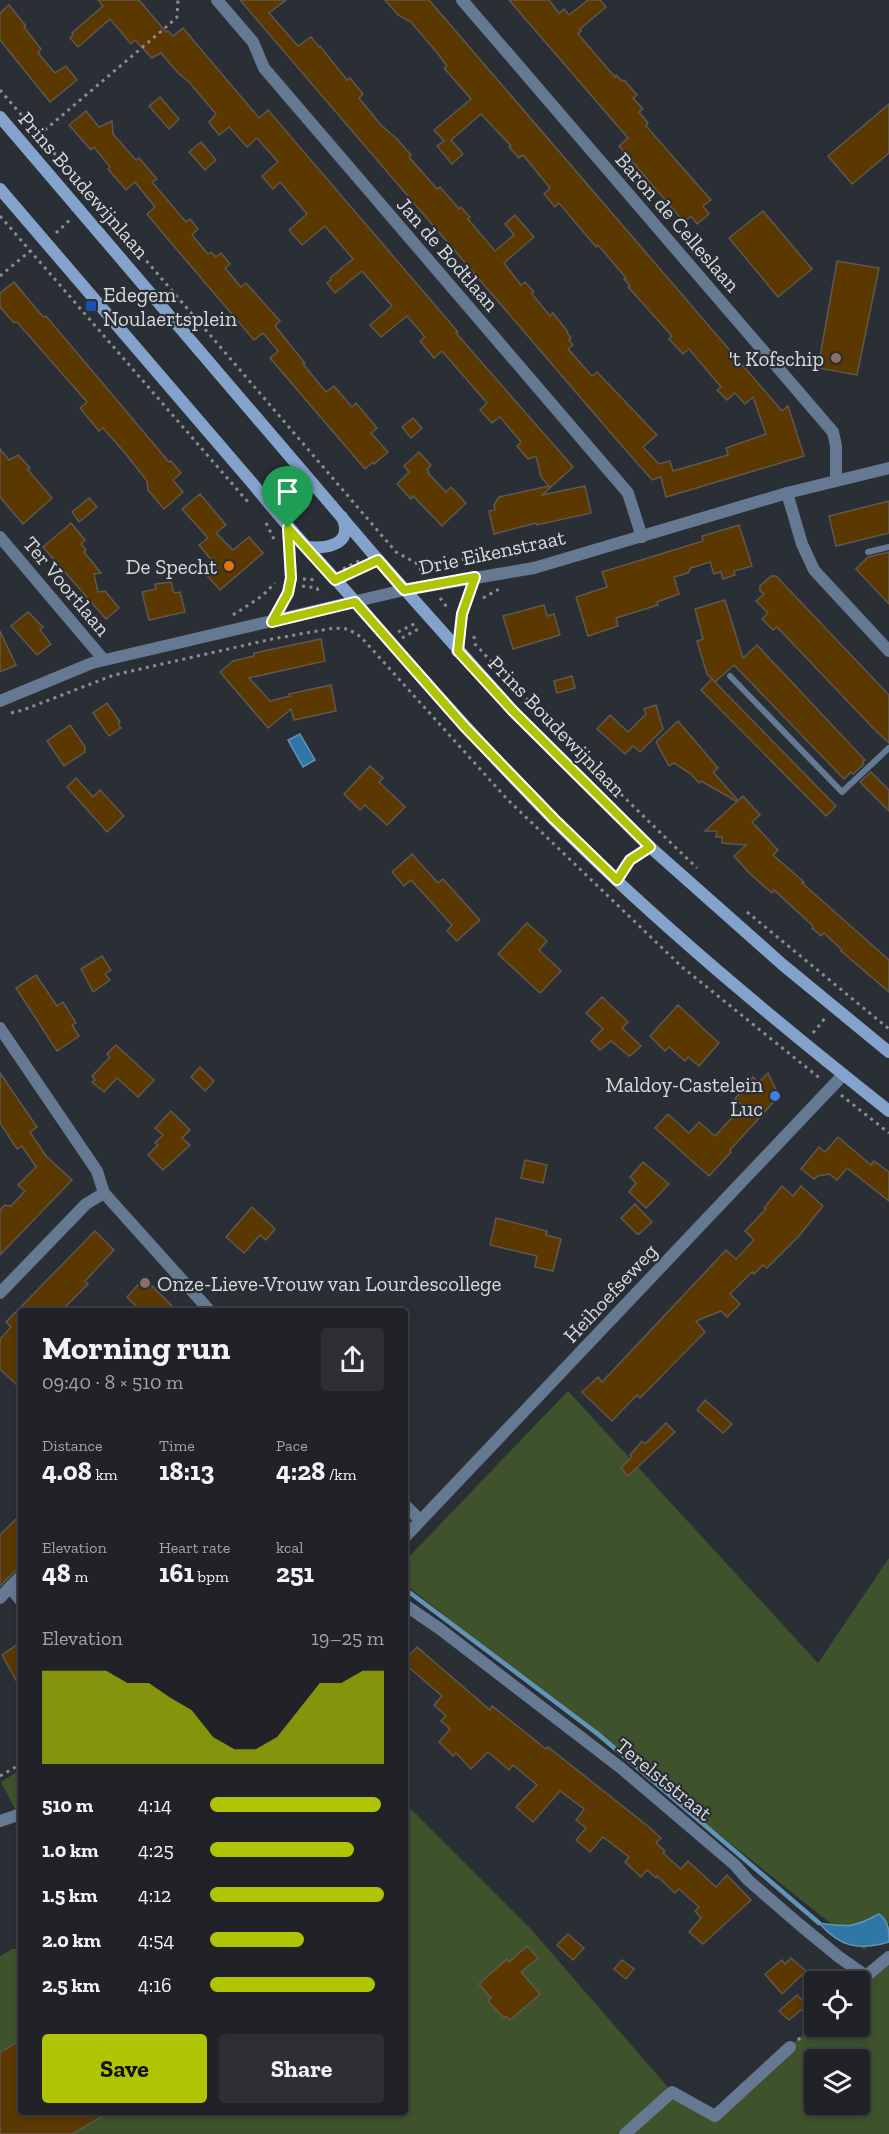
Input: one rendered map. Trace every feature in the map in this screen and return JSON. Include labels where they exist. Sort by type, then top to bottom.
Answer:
[{"type":"main road","name":"Prins Boudewijnlaan","points":[[0,117],[378,560],[513,711],[650,847],[834,1008],[889,1052]]},
{"type":"main road","points":[[0,189],[253,484],[288,528],[465,727],[617,880],[738,988],[889,1111]]},
{"type":"main road","points":[[306,547],[330,547],[339,542],[344,534],[345,525],[342,516]]},
{"type":"main road","points":[[617,880],[630,860],[650,847]]},
{"type":"street","name":"Jan de Bodtlaan","points":[[217,0],[253,42],[264,68],[628,493],[642,537]]},
{"type":"street","name":"Baron de Celleslaan","points":[[462,0],[833,432],[836,446],[836,480]]},
{"type":"street","name":"Drie Eikenstraat","points":[[2,707],[74,669],[104,660],[404,590],[534,568],[787,493],[889,468]]},
{"type":"street","points":[[787,493],[802,544],[814,570],[889,651]]},
{"type":"street","points":[[272,622],[288,593],[290,584],[288,528]]},
{"type":"street","name":"Ter Voortlaan","points":[[0,537],[104,660]]},
{"type":"street","points":[[458,651],[462,614],[475,577]]},
{"type":"street","points":[[0,1028],[97,1171],[104,1193],[207,1308]]},
{"type":"street","name":"Heihoefseweg","points":[[408,1534],[843,1075]]},
{"type":"street","points":[[0,1293],[86,1204],[104,1193]]},
{"type":"street","points":[[408,1508],[420,1520]]},
{"type":"street","points":[[0,1598],[18,1579]]},
{"type":"street","points":[[10,1587],[18,1597]]},
{"type":"street","name":"Terelststraat","points":[[408,1607],[440,1629],[630,1775],[735,1864],[748,1880],[839,1957],[866,1976],[889,1957]]},
{"type":"street","points":[[0,1821],[18,1815]]},
{"type":"street","points":[[625,2134],[672,2092],[715,2116],[790,2047]]},
{"type":"lane","points":[[868,552],[889,547]]},
{"type":"lane","points":[[730,676],[842,792],[889,748]]},
{"type":"path","points":[[39,135],[165,28],[177,16],[178,0]]},
{"type":"path","points":[[0,90],[396,552],[317,588],[276,581]]},
{"type":"path","points":[[0,276],[45,242],[94,200]]},
{"type":"path","points":[[0,216],[252,507]]},
{"type":"path","points":[[260,516],[267,524],[275,541]]},
{"type":"path","points":[[416,563],[532,554]]},
{"type":"path","points":[[229,616],[262,596],[276,581],[278,575]]},
{"type":"path","points":[[317,588],[334,628]]},
{"type":"path","points":[[369,646],[389,640],[430,620]]},
{"type":"path","points":[[2,707],[23,710],[114,675],[272,639],[334,628],[348,629],[361,637],[374,652],[389,640],[430,620]]},
{"type":"path","points":[[475,644],[698,870]]},
{"type":"path","points":[[741,908],[889,1029]]},
{"type":"path","points":[[792,1057],[846,994]]},
{"type":"path","points":[[831,1087],[889,1133]]},
{"type":"path","points":[[0,1776],[18,1766]]},
{"type":"path","points":[[790,2047],[804,2034]]},
{"type":"green space","points":[[568,1391],[818,1663],[889,1558],[889,1923],[864,1950],[408,1586],[408,1558]]},
{"type":"green space","points":[[18,1771],[18,1810],[16,1811],[1,1782]]},
{"type":"green space","points":[[408,1806],[530,1928],[672,2092],[715,2116],[804,2033],[804,2037],[870,2037],[870,1973],[889,1957],[889,2134],[0,2134],[0,1956],[12,1949],[18,1949],[18,2115],[408,2115]]},
{"type":"water","points":[[300,734],[315,760],[303,767],[288,740]]},
{"type":"water","points":[[879,1914],[887,1923],[889,1942],[878,1945],[850,1945],[834,1937],[819,1923],[850,1925],[863,1922]]},
{"type":"building","points":[[98,0],[139,0],[166,32],[168,31],[173,36],[183,28],[259,118],[268,110],[458,332],[456,333],[573,467],[542,495],[585,486],[591,513],[537,525],[536,523],[494,534],[489,511],[495,510],[494,505],[499,497],[549,486],[541,477],[536,456],[528,459],[517,446],[521,442],[500,417],[492,423],[480,410],[487,403],[442,351],[434,358],[420,341],[425,337],[407,316],[381,337],[370,325],[392,306],[362,271],[335,293],[327,283],[353,259],[325,226],[302,245],[289,230],[307,214],[280,182],[273,189],[262,176],[278,162],[257,138],[247,147],[229,127],[219,135],[209,122],[216,114],[189,82],[161,53],[152,58],[135,40],[131,44],[110,19],[78,47],[70,38],[72,33],[103,6]]},
{"type":"building","points":[[240,0],[286,0],[269,13],[298,46],[311,37],[320,46],[347,80],[350,78],[363,94],[359,98],[381,125],[411,155],[409,157],[437,189],[440,187],[459,209],[461,207],[495,251],[514,235],[505,224],[515,215],[534,237],[504,263],[521,285],[525,282],[550,316],[553,313],[568,332],[571,338],[569,340],[573,345],[568,349],[592,376],[597,372],[657,435],[643,447],[659,464],[670,461],[673,471],[728,455],[726,448],[766,434],[753,397],[745,404],[735,393],[727,400],[717,390],[721,387],[689,349],[683,354],[669,339],[672,336],[628,287],[630,286],[624,279],[626,278],[559,203],[555,207],[544,194],[550,188],[523,155],[519,158],[481,114],[451,140],[463,154],[452,164],[437,146],[444,141],[434,130],[471,99],[444,68],[447,66],[411,22],[398,15],[385,0],[429,0],[782,411],[788,406],[804,456],[666,497],[661,477],[652,480]]},
{"type":"building","points":[[509,0],[549,0],[559,13],[564,9],[569,15],[588,0],[600,0],[606,7],[580,29],[578,34],[615,77],[616,75],[622,81],[624,80],[637,95],[633,98],[643,109],[639,112],[648,123],[646,126],[711,200],[703,206],[709,214],[697,224],[691,216],[684,222],[619,146],[628,138]]},
{"type":"building","points":[[9,5],[41,49],[38,53],[55,73],[66,66],[77,80],[50,102],[0,40],[0,13]]},
{"type":"building","points":[[160,97],[179,119],[169,129],[149,106]]},
{"type":"building","points":[[889,104],[889,153],[852,184],[828,156]]},
{"type":"building","points":[[86,111],[99,127],[112,121],[113,134],[136,160],[139,158],[157,179],[152,182],[186,222],[190,219],[198,229],[192,235],[208,254],[211,252],[216,257],[221,253],[230,264],[225,268],[241,287],[246,283],[280,321],[275,326],[326,392],[334,386],[352,407],[356,403],[377,428],[371,433],[388,452],[374,464],[373,462],[365,469],[270,358],[278,351],[263,333],[254,340],[172,244],[147,214],[155,207],[135,182],[126,190],[108,169],[110,167],[94,147],[91,150],[69,125]]},
{"type":"building","points":[[201,142],[216,160],[205,170],[189,152]]},
{"type":"building","points":[[763,211],[812,269],[778,297],[729,238]]},
{"type":"building","points":[[837,261],[879,268],[857,375],[818,368]]},
{"type":"building","points":[[14,282],[181,473],[173,480],[183,492],[164,509],[148,490],[147,481],[125,453],[103,428],[99,431],[80,408],[87,402],[17,322],[14,323],[0,307],[0,293]]},
{"type":"building","points":[[413,418],[422,428],[411,438],[402,427]]},
{"type":"building","points":[[0,449],[9,460],[18,455],[52,498],[23,524],[0,497]]},
{"type":"building","points":[[419,452],[431,465],[427,470],[428,473],[446,492],[451,487],[466,503],[442,526],[413,496],[411,499],[397,484],[409,472],[404,466]]},
{"type":"building","points":[[200,494],[226,525],[216,533],[233,550],[249,537],[263,553],[220,590],[204,572],[214,563],[199,545],[208,538],[182,509]]},
{"type":"building","points":[[89,498],[97,507],[79,522],[72,512]]},
{"type":"building","points":[[889,501],[889,533],[836,546],[829,516]]},
{"type":"building","points":[[71,523],[85,540],[81,544],[86,550],[84,552],[101,573],[94,574],[98,592],[105,591],[119,608],[106,619],[43,547]]},
{"type":"building","points":[[739,525],[752,566],[734,571],[735,575],[723,579],[721,572],[714,574],[710,562],[691,568],[688,573],[674,577],[679,594],[657,602],[658,605],[616,618],[618,626],[588,636],[576,597],[607,587],[602,572],[703,541],[702,536]]},
{"type":"building","points":[[889,552],[889,604],[856,569],[868,557]]},
{"type":"building","points":[[771,576],[776,576],[889,695],[889,743],[777,627],[773,630],[762,619],[768,613],[756,601],[764,594],[760,591],[760,586]]},
{"type":"building","points":[[171,582],[174,593],[180,592],[185,612],[149,620],[142,592],[156,589],[155,584]]},
{"type":"building","points":[[725,600],[743,658],[757,645],[865,760],[862,762],[864,764],[853,774],[851,772],[844,779],[734,665],[715,682],[707,674],[697,641],[703,639],[695,609]]},
{"type":"building","points":[[544,605],[547,616],[554,614],[560,635],[513,649],[503,616]]},
{"type":"building","points":[[28,612],[43,627],[40,630],[51,644],[37,655],[11,626]]},
{"type":"building","points":[[0,631],[16,665],[0,672]]},
{"type":"building","points":[[321,639],[325,661],[249,678],[270,701],[290,696],[289,694],[331,685],[336,711],[294,720],[291,709],[268,728],[220,672],[233,661],[254,656],[254,653]]},
{"type":"building","points":[[572,676],[575,688],[557,693],[554,681]]},
{"type":"building","points":[[712,679],[836,806],[826,816],[701,690]]},
{"type":"building","points":[[107,703],[120,722],[118,724],[121,728],[109,736],[93,713]]},
{"type":"building","points":[[656,705],[663,729],[640,752],[633,746],[625,754],[597,729],[610,715],[628,732],[646,714],[644,709]]},
{"type":"building","points":[[678,721],[718,768],[713,772],[737,799],[736,801],[701,781],[699,783],[691,774],[674,763],[669,766],[656,742]]},
{"type":"building","points":[[70,725],[85,747],[85,752],[64,766],[47,741]]},
{"type":"building","points":[[370,766],[383,778],[379,782],[405,807],[387,825],[365,805],[360,810],[344,794]]},
{"type":"building","points":[[871,772],[889,790],[889,811],[860,782]]},
{"type":"building","points":[[76,778],[93,797],[100,790],[124,816],[107,832],[67,787]]},
{"type":"building","points":[[743,796],[760,815],[752,822],[778,850],[773,855],[889,960],[889,992],[841,951],[824,933],[821,936],[774,890],[772,893],[750,874],[734,856],[746,845],[722,843],[722,837],[716,837],[717,831],[705,831]]},
{"type":"building","points":[[412,854],[438,883],[443,879],[480,920],[457,941],[447,931],[452,925],[411,880],[404,886],[392,872]]},
{"type":"building","points":[[527,923],[547,941],[539,950],[561,971],[540,993],[498,954]]},
{"type":"building","points":[[102,956],[111,970],[105,974],[110,980],[93,992],[81,969]]},
{"type":"building","points":[[36,975],[57,1006],[63,1002],[76,1023],[72,1025],[79,1036],[57,1051],[16,988]]},
{"type":"building","points":[[602,997],[628,1022],[622,1028],[641,1046],[629,1056],[611,1041],[600,1050],[591,1041],[603,1029],[586,1013]]},
{"type":"building","points":[[678,1005],[719,1043],[699,1066],[688,1057],[685,1061],[669,1047],[665,1051],[650,1036]]},
{"type":"building","points":[[116,1045],[154,1080],[138,1097],[117,1078],[104,1092],[92,1082],[95,1080],[92,1076],[110,1057],[107,1054]]},
{"type":"building","points":[[200,1067],[214,1081],[205,1091],[191,1077]]},
{"type":"building","points":[[0,1073],[37,1127],[30,1132],[46,1156],[72,1180],[0,1255],[0,1210],[5,1205],[11,1206],[25,1191],[18,1185],[36,1167],[22,1146],[17,1149],[0,1123]]},
{"type":"building","points":[[768,1073],[779,1096],[709,1176],[655,1128],[668,1114],[689,1133],[699,1122],[715,1136],[743,1106],[735,1099],[753,1077],[758,1083]]},
{"type":"building","points":[[171,1111],[190,1130],[182,1138],[190,1145],[163,1170],[148,1155],[158,1145],[155,1143],[163,1135],[155,1128]]},
{"type":"building","points":[[838,1137],[871,1165],[874,1161],[889,1172],[889,1201],[847,1168],[837,1180],[829,1174],[814,1179],[801,1169],[819,1147],[825,1152]]},
{"type":"building","points":[[525,1160],[547,1165],[543,1183],[521,1178]]},
{"type":"building","points":[[643,1162],[669,1184],[646,1208],[629,1192],[636,1183],[630,1177]]},
{"type":"building","points":[[782,1186],[793,1196],[801,1186],[823,1206],[798,1237],[767,1268],[763,1265],[754,1274],[752,1272],[730,1294],[740,1304],[727,1317],[721,1311],[696,1321],[705,1332],[640,1398],[637,1395],[612,1421],[582,1392],[598,1377],[602,1382],[726,1250],[736,1259],[754,1240],[745,1231],[766,1209],[764,1208]]},
{"type":"building","points":[[635,1204],[652,1222],[639,1234],[621,1218]]},
{"type":"building","points":[[252,1207],[275,1229],[266,1240],[260,1235],[244,1253],[226,1237]]},
{"type":"building","points":[[496,1218],[547,1231],[546,1235],[561,1239],[553,1271],[535,1267],[537,1256],[490,1245]]},
{"type":"building","points":[[95,1231],[114,1250],[85,1281],[88,1284],[64,1308],[20,1308]]},
{"type":"building","points":[[144,1278],[174,1308],[138,1308],[127,1297]]},
{"type":"building","points":[[18,1310],[18,1386],[0,1369],[0,1339],[11,1327],[6,1322]]},
{"type":"building","points":[[705,1400],[732,1424],[723,1433],[697,1410]]},
{"type":"building","points":[[666,1423],[675,1432],[628,1476],[621,1468],[632,1457],[630,1455],[642,1441],[645,1444]]},
{"type":"building","points":[[18,1517],[18,1568],[0,1586],[0,1535]]},
{"type":"building","points":[[18,1644],[18,1684],[2,1655]]},
{"type":"building","points":[[417,1647],[490,1710],[492,1706],[546,1749],[548,1747],[661,1838],[656,1843],[665,1851],[663,1853],[681,1869],[688,1861],[716,1887],[727,1875],[751,1900],[703,1944],[689,1932],[701,1918],[695,1911],[699,1907],[679,1889],[675,1893],[647,1870],[641,1877],[625,1862],[629,1857],[603,1837],[590,1852],[576,1840],[586,1828],[576,1820],[584,1809],[560,1791],[533,1822],[516,1807],[537,1785],[513,1765],[509,1770],[488,1752],[471,1769],[456,1753],[453,1756],[439,1742],[450,1729],[441,1721],[446,1716],[434,1705],[442,1696],[408,1667],[408,1657]]},
{"type":"building","points":[[568,1934],[584,1948],[573,1960],[557,1945]]},
{"type":"building","points":[[527,1946],[538,1958],[521,1972],[540,1994],[510,2020],[506,2016],[504,2018],[488,2001],[491,1998],[479,1984],[507,1959],[509,1962]]},
{"type":"building","points":[[791,1958],[806,1971],[782,1994],[765,1974],[782,1960],[785,1964]]},
{"type":"building","points":[[622,1960],[634,1969],[626,1979],[614,1969]]},
{"type":"building","points":[[797,1995],[804,2002],[804,2008],[789,2020],[779,2011]]},
{"type":"building","points":[[18,2042],[18,2115],[105,2115],[72,2134],[0,2134],[0,2052]]},
{"type":"waterway","points":[[408,1591],[598,1734],[819,1923]]},
{"type":"place","name":"Edegem Noulaertsplein","points":[[91,306]]},
{"type":"place","name":"'t Kofschip","points":[[836,358]]},
{"type":"place","name":"De Specht","points":[[229,566]]},
{"type":"place","name":"Maldoy-Castelein Luc","points":[[775,1096]]},
{"type":"place","name":"Onze-Lieve-Vrouw van Lourdescollege","points":[[145,1283]]},
{"type":"route","points":[[288,528],[335,580],[378,560],[404,590],[475,577],[462,614],[458,651],[513,711],[650,847],[625,865],[617,880],[465,727],[355,602],[272,622],[288,593],[291,578],[288,528]]}]
